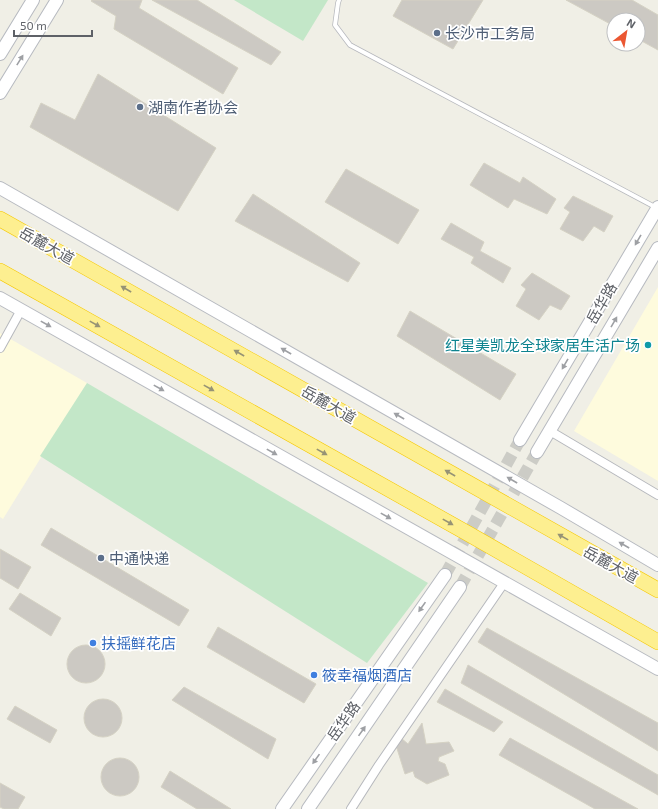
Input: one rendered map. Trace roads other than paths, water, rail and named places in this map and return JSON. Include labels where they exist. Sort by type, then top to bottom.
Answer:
[{"type":"highway","name":"岳麓大道","points":[[0,218],[658,590]]},
{"type":"highway","points":[[0,271],[453,525],[658,642]]},
{"type":"street","points":[[0,54],[33,0]]},
{"type":"street","points":[[0,93],[57,0]]},
{"type":"street","points":[[0,188],[561,508],[658,565]]},
{"type":"street","name":"岳华路","points":[[520,440],[658,207]]},
{"type":"street","name":"岳华路","points":[[537,452],[658,248]]},
{"type":"street","points":[[0,298],[658,670]]},
{"type":"street","points":[[0,348],[21,310]]},
{"type":"street","points":[[550,431],[658,495]]},
{"type":"street","name":"岳华路","points":[[282,809],[445,575]]},
{"type":"street","points":[[351,809],[384,758],[504,583]]},
{"type":"street","name":"岳华路","points":[[308,809],[460,587]]},
{"type":"lane","points":[[338,2],[335,25],[350,45],[658,207]]},
{"type":"tunnel","points":[[445,575],[520,440]]},
{"type":"tunnel","points":[[460,587],[537,452]]},
{"type":"place","name":"长沙市工务局","points":[[437,33]]},
{"type":"place","name":"湖南作者协会","points":[[140,107]]},
{"type":"place","name":"红星美凯龙全球家居生活广场","points":[[648,345]]},
{"type":"place","name":"中通快递","points":[[101,558]]},
{"type":"place","name":"扶摇鲜花店","points":[[93,643]]},
{"type":"place","name":"筱幸福烟酒店","points":[[314,675]]}]
